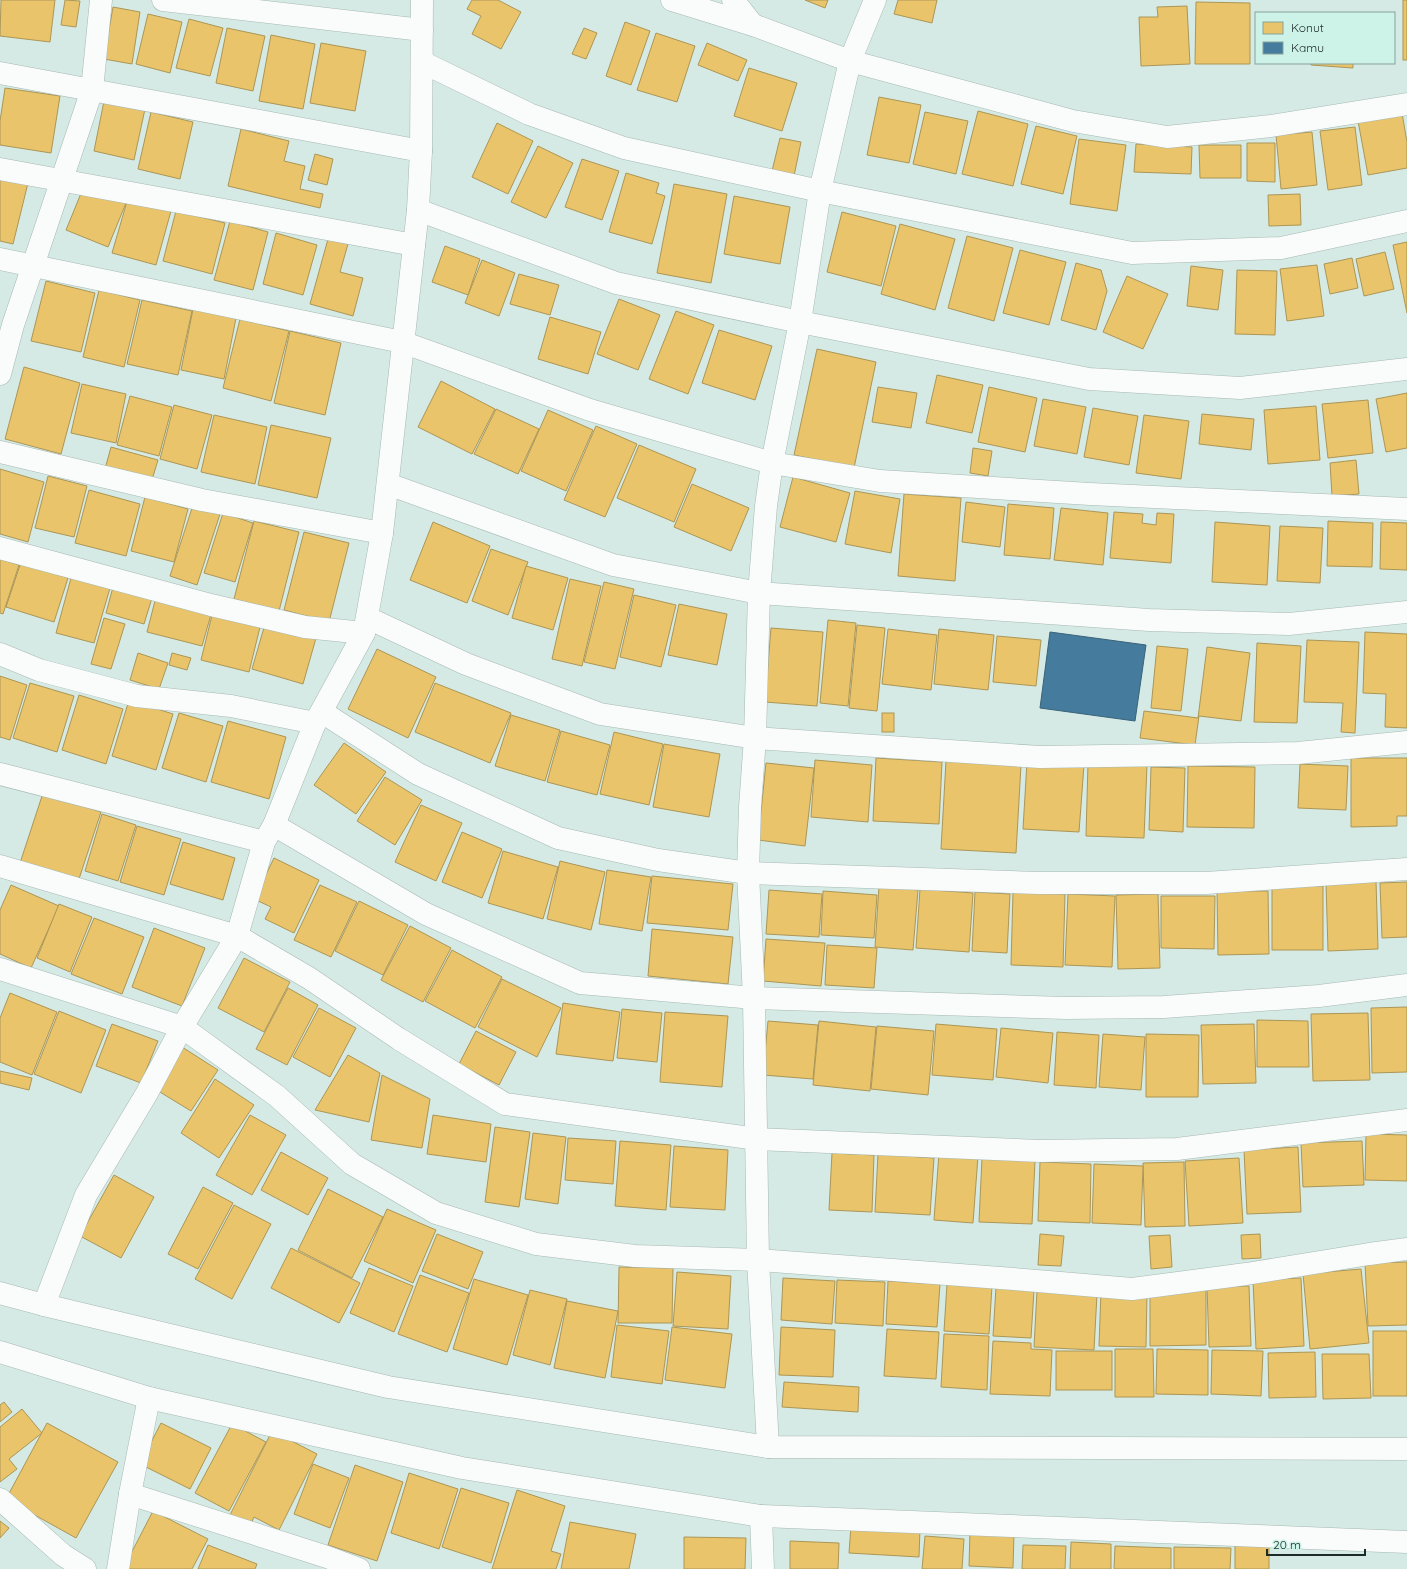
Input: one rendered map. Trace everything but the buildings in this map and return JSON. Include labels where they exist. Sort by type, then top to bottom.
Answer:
[{"type":"street","points":[[0,374],[3,350],[92,90],[101,0]]},
{"type":"street","points":[[163,0],[422,30]]},
{"type":"street","points":[[44,1305],[86,1195],[147,1093],[182,1027],[237,936],[269,833],[318,718],[366,626],[382,533],[402,342],[418,210],[421,151],[422,0]]},
{"type":"street","points":[[672,0],[753,25],[850,61],[1073,121],[1167,137],[1271,126],[1407,104]]},
{"type":"street","points":[[733,0],[753,25]]},
{"type":"street","points":[[768,1447],[758,1260],[754,998],[748,873],[750,806],[755,738],[759,593],[766,506],[772,462],[800,322],[820,191],[850,61],[875,0]]},
{"type":"street","points":[[422,62],[529,114],[624,148],[820,191],[1132,253],[1281,248],[1407,221]]},
{"type":"street","points":[[0,73],[421,151]]},
{"type":"street","points":[[0,169],[414,245]]},
{"type":"street","points":[[418,210],[616,283],[800,322],[1089,379],[1240,388],[1370,374],[1407,368]]},
{"type":"street","points":[[0,259],[402,342],[590,410],[772,462],[880,481],[1083,493],[1407,509]]},
{"type":"street","points":[[0,452],[202,500],[382,533]]},
{"type":"street","points":[[388,484],[613,565],[759,593],[1149,620],[1281,624],[1407,612]]},
{"type":"street","points":[[0,548],[210,605],[298,626],[366,626],[600,714],[755,738],[1040,757],[1298,753],[1407,742]]},
{"type":"street","points":[[0,654],[39,670],[137,696],[231,706],[318,718],[418,774],[558,838],[658,860],[748,873],[1038,883],[1190,883],[1407,869]]},
{"type":"street","points":[[0,774],[269,833],[426,914],[580,983],[754,998],[1066,1008],[1164,1007],[1319,996],[1407,985]]},
{"type":"street","points":[[0,866],[237,936],[309,978],[399,1040],[505,1104],[757,1139],[1040,1152],[1177,1149],[1407,1120]]},
{"type":"street","points":[[0,969],[182,1027],[277,1096],[352,1164],[436,1213],[536,1244],[635,1256],[758,1260],[1132,1289],[1246,1274],[1407,1249]]},
{"type":"street","points":[[0,1293],[44,1305],[388,1387],[768,1447],[1407,1449]]},
{"type":"street","points":[[0,1352],[149,1398],[462,1468],[761,1516],[1407,1542]]},
{"type":"street","points":[[118,1569],[130,1494],[149,1398]]},
{"type":"street","points":[[130,1494],[328,1556],[359,1569]]},
{"type":"street","points":[[0,1499],[63,1555],[85,1569]]},
{"type":"street","points":[[761,1516],[763,1569]]}]
